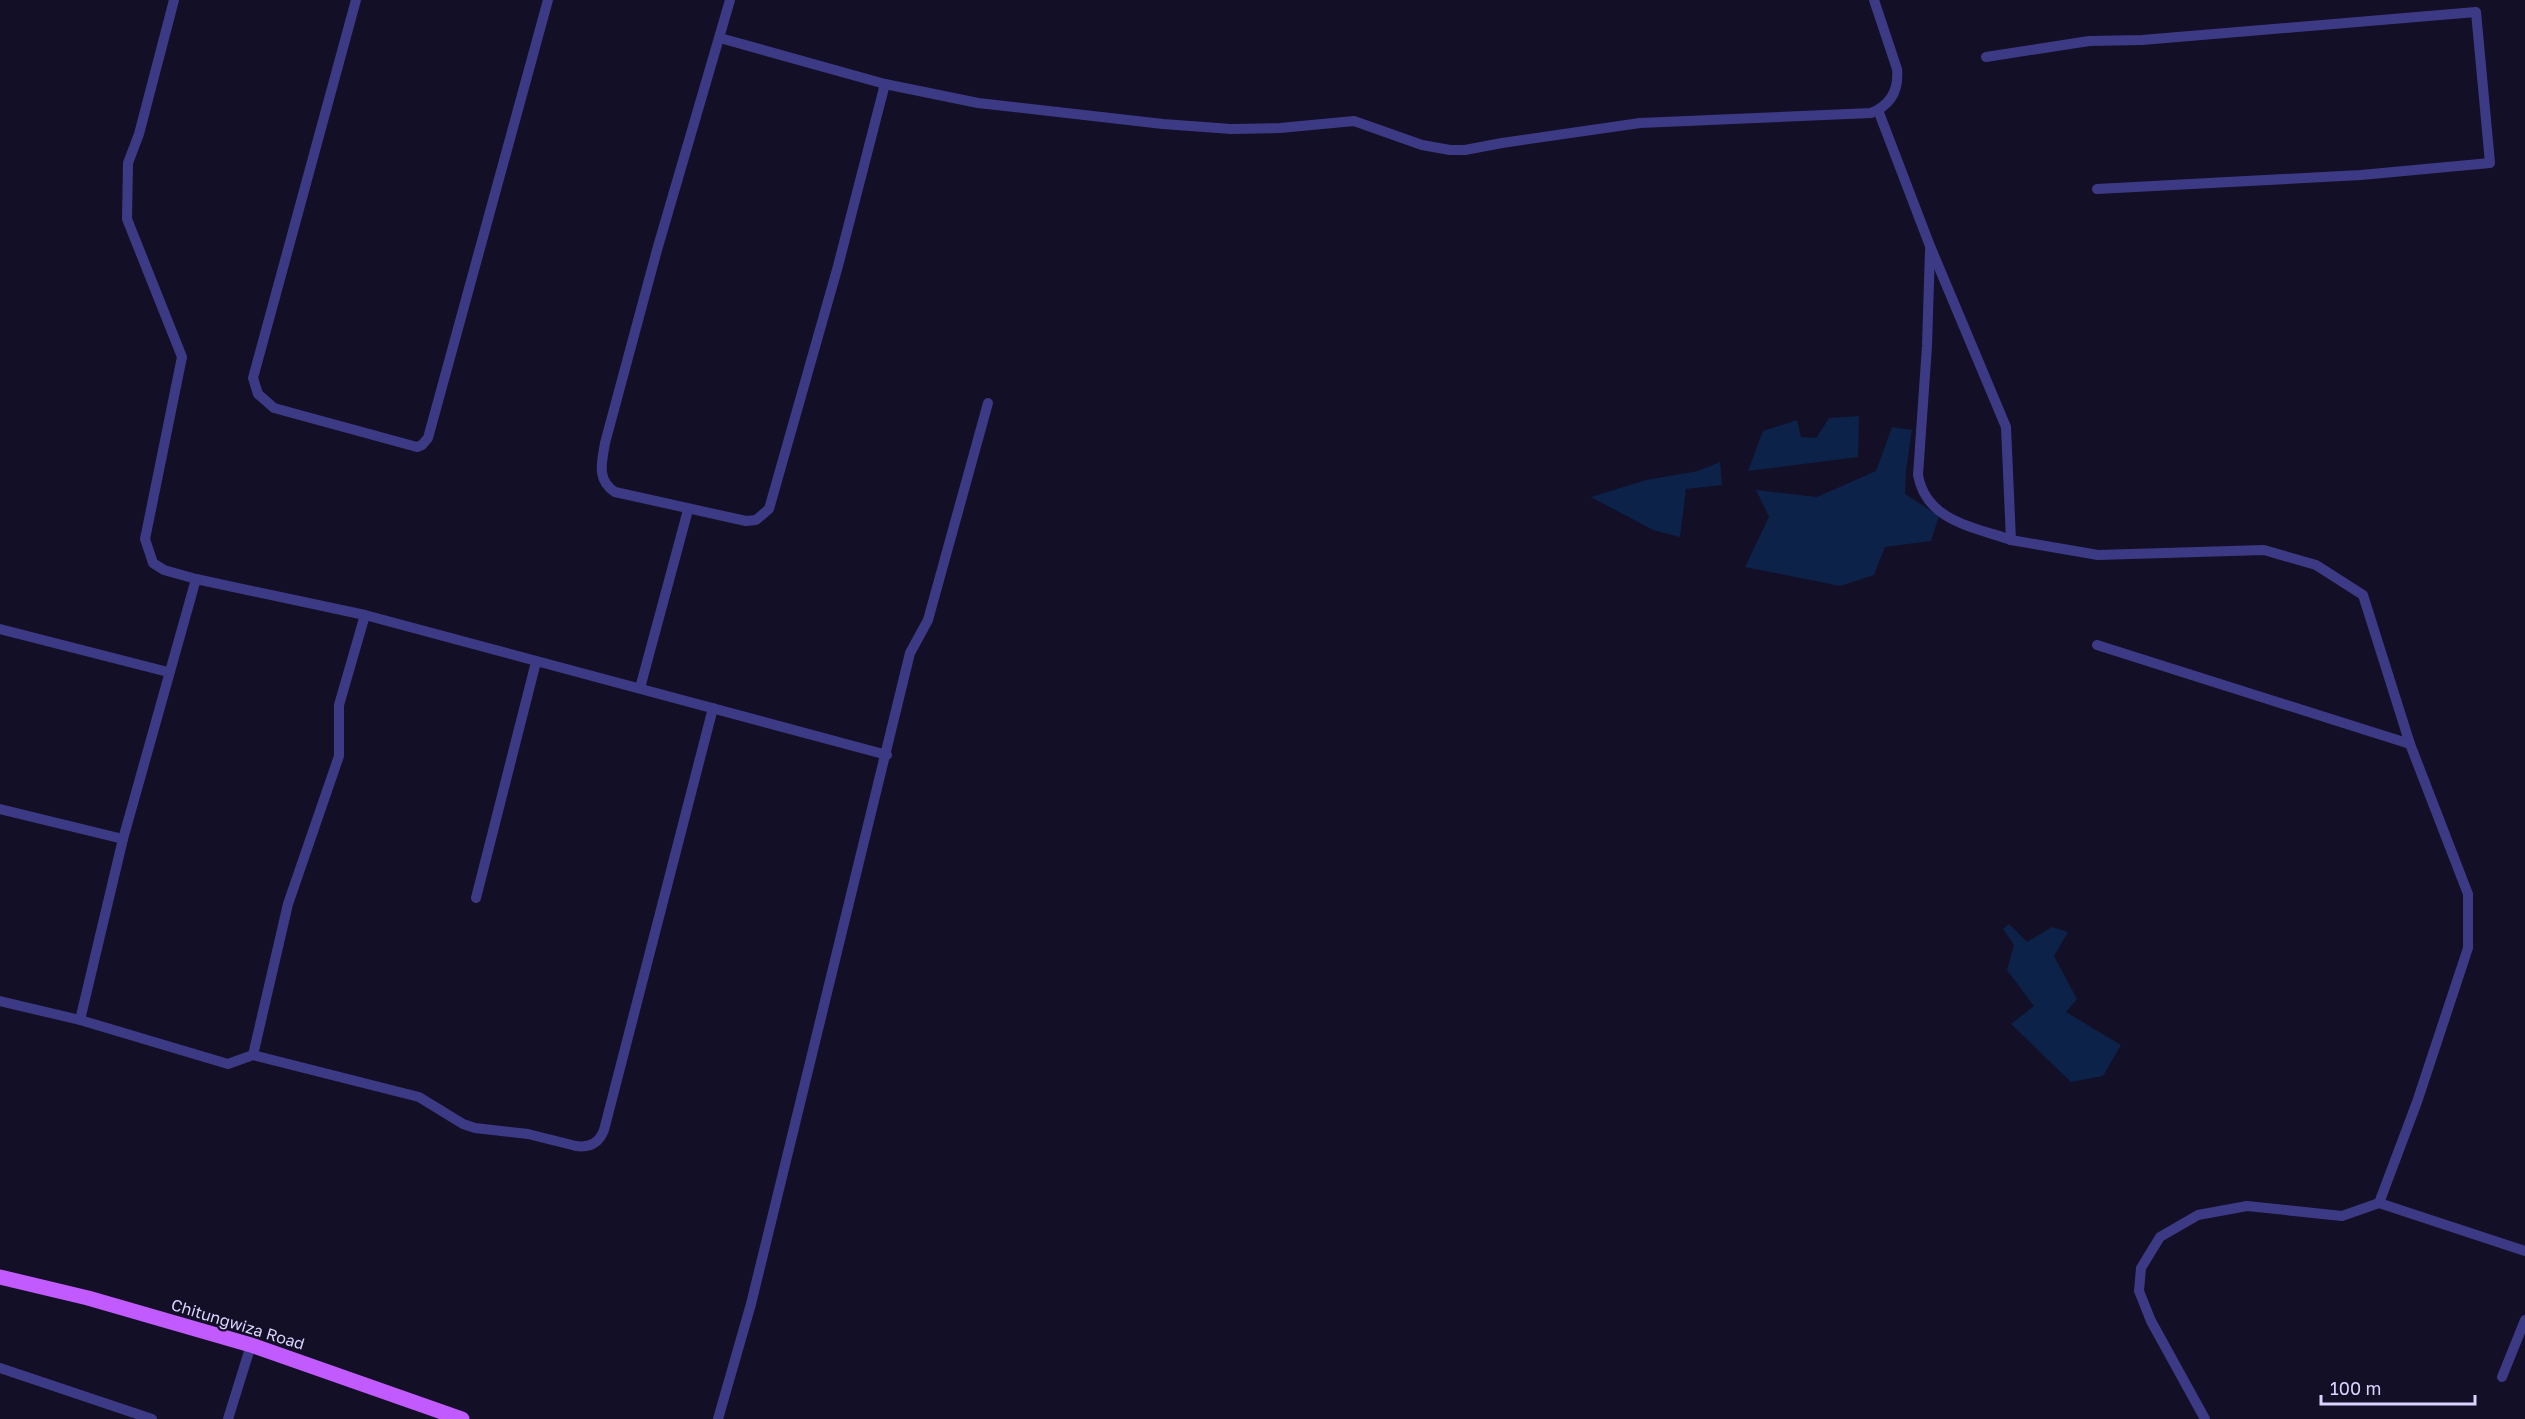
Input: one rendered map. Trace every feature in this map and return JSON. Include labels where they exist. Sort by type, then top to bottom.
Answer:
[{"type":"main road","name":"Chitungwiza Road","points":[[0,1276],[88,1298],[251,1346],[456,1418]]},
{"type":"street","points":[[174,0],[139,134],[128,163],[127,219],[182,357],[145,539],[153,563],[164,570],[196,579],[364,615],[887,754]]},
{"type":"street","points":[[356,0],[253,378],[258,394],[274,408],[417,447],[428,438],[548,0]]},
{"type":"street","points":[[730,0],[657,250],[601,466],[604,482],[615,492],[746,521],[756,520],[769,509],[838,266],[885,84]]},
{"type":"street","points":[[720,38],[885,84],[978,103],[1163,124],[1231,129],[1280,128],[1330,121],[1354,121],[1422,145],[1465,150],[1502,142],[1640,123],[1871,113],[1891,99],[1898,81],[1897,69],[1874,0]]},
{"type":"street","points":[[1986,57],[2089,41],[2142,40],[2476,12],[2490,163],[2361,175],[2097,189]]},
{"type":"street","points":[[1878,110],[1930,246],[2006,427],[2011,540]]},
{"type":"street","points":[[1930,246],[1919,483],[1928,501],[1942,515],[2011,540],[2098,555],[2264,550],[2316,565],[2363,595],[2410,744],[2468,894],[2468,948],[2417,1102],[2379,1203]]},
{"type":"street","points":[[718,1419],[751,1304],[910,653],[928,621],[988,403]]},
{"type":"street","points":[[640,688],[688,510]]},
{"type":"street","points":[[80,1020],[123,839],[168,672],[196,579]]},
{"type":"street","points":[[253,1055],[288,904],[339,756],[339,705],[364,615]]},
{"type":"street","points":[[0,629],[168,672]]},
{"type":"street","points":[[2097,645],[2410,744]]},
{"type":"street","points":[[476,898],[536,662]]},
{"type":"street","points":[[0,1001],[80,1020],[228,1065],[253,1055],[419,1097],[451,1117],[476,1128],[528,1134],[576,1146],[590,1146],[597,1142],[604,1130],[713,708]]},
{"type":"street","points":[[0,808],[123,839]]},
{"type":"street","points":[[2205,1419],[2151,1321],[2139,1291],[2141,1268],[2160,1237],[2198,1215],[2247,1206],[2342,1216],[2379,1203],[2525,1251]]},
{"type":"street","points":[[2502,1377],[2525,1320]]},
{"type":"street","points":[[228,1419],[251,1346]]},
{"type":"street","points":[[0,1368],[152,1419]]},
{"type":"water","points":[[1859,416],[1858,457],[1748,471],[1763,431],[1797,420],[1801,437],[1816,438],[1829,418]]},
{"type":"water","points":[[1892,427],[1912,430],[1905,494],[1939,516],[1931,541],[1885,547],[1874,575],[1840,586],[1745,567],[1769,517],[1756,490],[1817,497],[1876,471]]},
{"type":"water","points":[[1720,462],[1722,485],[1686,489],[1680,537],[1653,530],[1591,497],[1646,480],[1698,471]]},
{"type":"water","points":[[2009,924],[2027,942],[2052,927],[2068,932],[2054,956],[2077,999],[2066,1012],[2121,1045],[2103,1076],[2071,1082],[2011,1024],[2034,1006],[2007,970],[2014,945],[2003,929]]}]
